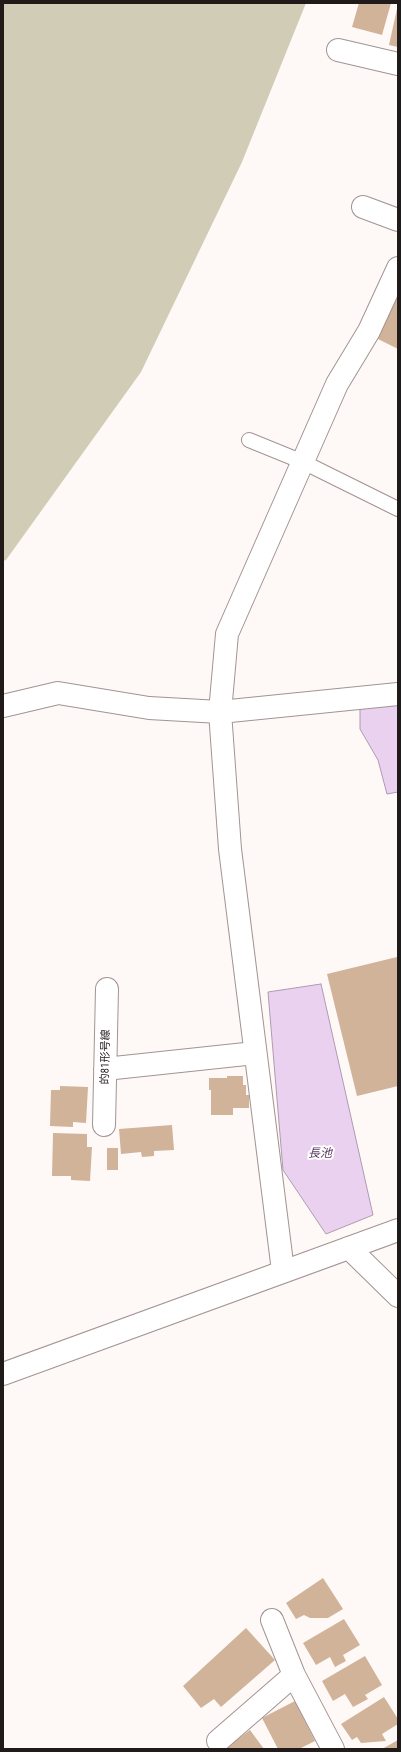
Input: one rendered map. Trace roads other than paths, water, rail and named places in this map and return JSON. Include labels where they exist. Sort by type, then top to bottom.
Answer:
[{"type":"street","points":[[338,50],[398,64]]},
{"type":"street","points":[[363,207],[398,220]]},
{"type":"street","points":[[283,1271],[230,849],[220,712],[228,634],[337,384],[369,331],[398,268]]},
{"type":"street","points":[[3,706],[58,693],[149,708],[220,712],[398,694]]},
{"type":"street","name":"的81形号線","points":[[104,1125],[107,990]]},
{"type":"street","points":[[105,1069],[255,1053]]},
{"type":"street","points":[[3,1374],[398,1230]]},
{"type":"street","points":[[349,1248],[398,1296]]},
{"type":"street","points":[[272,1620],[294,1675],[333,1749]]},
{"type":"street","points":[[218,1741],[294,1675]]},
{"type":"lane","points":[[249,440],[303,462],[398,509]]},
{"type":"water","points":[[398,700],[398,792],[387,794],[378,760],[360,729],[360,706]]},
{"type":"water","name":"長池","points":[[321,984],[373,1215],[326,1234],[283,1170],[268,992]]}]
